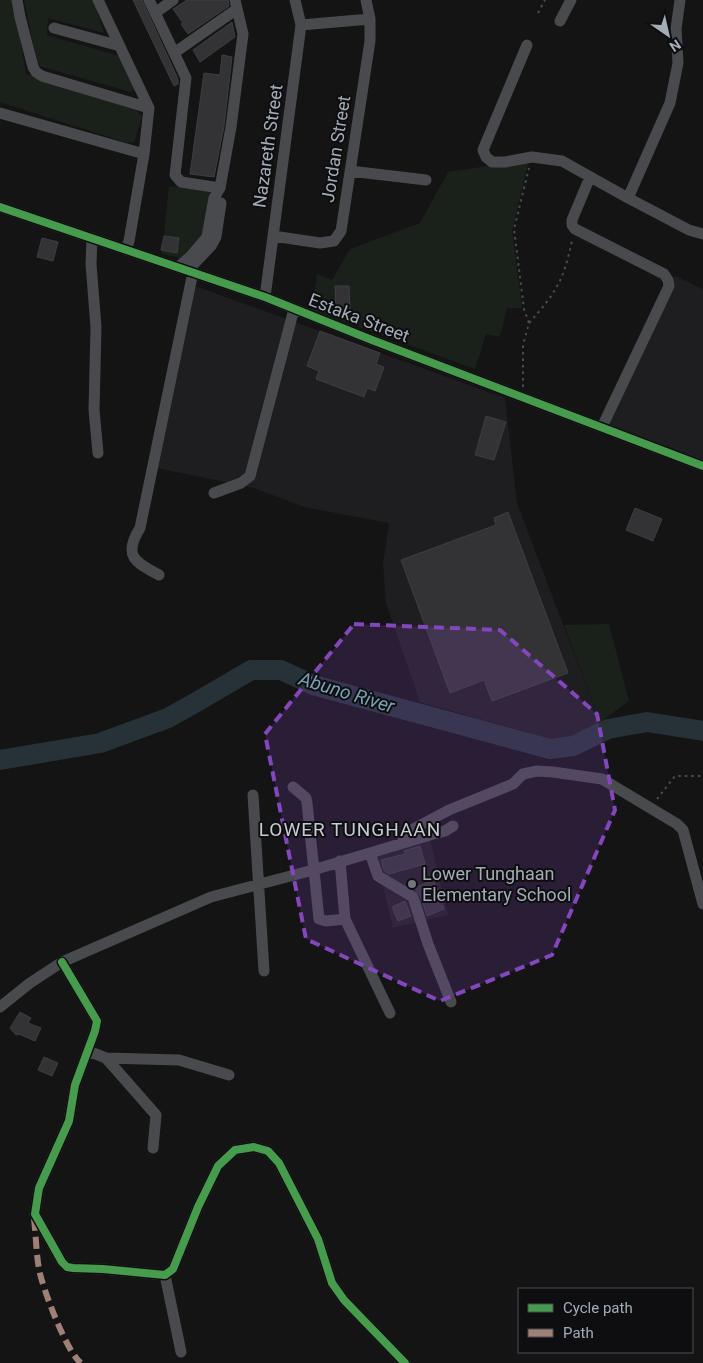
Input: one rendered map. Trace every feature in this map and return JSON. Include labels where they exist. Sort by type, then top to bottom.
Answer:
[{"type":"street","points":[[17,0],[33,67],[36,72],[42,76],[149,108]]},
{"type":"street","points":[[98,0],[149,108],[144,154],[130,241],[126,250]]},
{"type":"street","points":[[149,0],[186,78],[175,174],[181,182],[220,190]]},
{"type":"street","points":[[155,13],[174,0]]},
{"type":"street","name":"Nazareth Street","points":[[265,297],[301,25],[295,0]]},
{"type":"street","name":"Jordan Street","points":[[273,236],[320,243],[334,241],[341,231],[370,41],[370,19],[366,0]]},
{"type":"street","points":[[560,21],[571,0]]},
{"type":"street","points":[[628,198],[670,102],[678,63],[676,29],[680,0]]},
{"type":"street","points":[[159,575],[144,567],[135,559],[131,552],[132,541],[140,528],[186,270],[211,246],[211,237],[221,200],[220,190],[231,126],[243,34],[236,4],[174,52]]},
{"type":"street","points":[[301,25],[370,19]]},
{"type":"street","points":[[54,28],[120,46]]},
{"type":"street","points":[[527,45],[483,150],[486,157],[492,162],[532,157],[562,161],[689,230],[703,234]]},
{"type":"street","points":[[0,113],[144,154]]},
{"type":"street","points":[[350,171],[426,180]]},
{"type":"street","points":[[590,177],[572,220],[572,225],[575,229],[664,274],[669,286],[602,427]]},
{"type":"street","name":"Estaka Street","points":[[0,207],[265,297],[372,340],[703,466]]},
{"type":"street","points":[[92,238],[91,264],[96,327],[94,410],[98,453]]},
{"type":"street","points":[[214,493],[242,483],[250,476],[294,309]]},
{"type":"street","points":[[403,843],[403,837],[415,828],[449,810],[512,784],[523,774],[537,771],[553,772],[602,779],[684,830],[703,904]]},
{"type":"street","points":[[293,787],[306,798],[319,919],[326,921],[345,919]]},
{"type":"street","points":[[253,794],[264,971]]},
{"type":"street","points":[[0,1007],[30,983],[62,962],[211,897],[258,883],[313,870],[445,831],[453,826]]},
{"type":"street","points":[[370,853],[378,876],[413,897],[428,944],[451,1002]]},
{"type":"street","points":[[340,861],[345,919],[390,1013]]},
{"type":"street","points":[[62,962],[97,1022],[75,1085],[69,1122],[39,1188],[35,1214],[62,1262],[67,1267],[166,1276]]},
{"type":"street","points":[[88,1052],[106,1058],[179,1060],[229,1074]]},
{"type":"street","points":[[106,1058],[156,1115],[153,1148]]},
{"type":"street","points":[[166,1276],[173,1269],[198,1207],[218,1166],[235,1150],[254,1147],[268,1151],[279,1162],[318,1239],[332,1283],[344,1300],[404,1363]]},
{"type":"street","points":[[166,1276],[181,1352]]},
{"type":"path","points":[[538,13],[544,0]]},
{"type":"path","points":[[529,323],[524,309],[514,229],[532,157]]},
{"type":"path","points":[[523,397],[523,345],[529,323],[557,289],[566,269],[575,229]]},
{"type":"path","points":[[650,809],[676,776],[703,776]]},
{"type":"highlighted area","points":[[354,624],[500,630],[597,714],[615,810],[552,955],[440,1001],[306,939],[265,734]]},
{"type":"shaded area","points":[[0,0],[14,0],[26,74],[136,110],[142,117],[134,142],[127,143],[0,102]]},
{"type":"shaded area","points":[[24,0],[93,0],[104,33],[48,18],[47,35],[119,56],[135,89],[131,92],[39,66]]},
{"type":"shaded area","points":[[529,160],[512,230],[522,308],[507,308],[500,337],[486,334],[475,369],[312,310],[317,274],[332,280],[350,249],[420,223],[448,172]]},
{"type":"shaded area","points":[[169,186],[210,190],[204,236],[181,258],[162,254]]},
{"type":"shaded area","points":[[675,276],[703,289],[703,460],[607,423]]},
{"type":"shaded area","points":[[195,286],[505,398],[517,503],[600,722],[576,738],[551,739],[420,702],[386,603],[383,564],[389,523],[304,507],[254,488],[157,468]]},
{"type":"shaded area","points":[[609,624],[629,701],[600,722],[564,625]]},
{"type":"shaded area","name":"Lower Tunghaan Elementary School","points":[[430,839],[448,915],[393,928],[375,853]]},
{"type":"building","points":[[133,0],[142,0],[178,79],[178,84],[174,86]]},
{"type":"building","points":[[187,0],[228,0],[229,6],[188,34],[173,9]]},
{"type":"building","points":[[232,22],[235,37],[200,62],[193,50]]},
{"type":"building","points":[[222,55],[232,57],[224,126],[214,177],[190,174],[204,73],[220,75]]},
{"type":"building","points":[[164,236],[179,238],[177,253],[161,250]]},
{"type":"building","points":[[42,238],[58,242],[53,261],[37,257]]},
{"type":"building","points":[[335,286],[349,286],[350,309],[336,310]]},
{"type":"building","points":[[320,331],[380,353],[376,364],[384,367],[375,391],[367,388],[364,397],[316,379],[319,371],[307,366]]},
{"type":"building","points":[[486,416],[506,422],[494,460],[475,455]]},
{"type":"building","points":[[635,508],[662,519],[653,541],[626,530]]},
{"type":"building","points":[[508,512],[568,673],[492,701],[484,680],[450,693],[401,560],[496,525],[494,518]]},
{"type":"building","points":[[420,846],[425,864],[389,874],[384,871],[381,860],[405,854],[404,851]]},
{"type":"building","points":[[434,880],[444,909],[427,916],[420,895],[414,888]]},
{"type":"building","points":[[405,901],[411,916],[398,921],[392,907]]},
{"type":"building","points":[[20,1012],[31,1018],[28,1023],[41,1028],[35,1041],[19,1034],[16,1035],[10,1028]]},
{"type":"building","points":[[44,1057],[58,1063],[52,1076],[38,1070]]},
{"type":"waterway","name":"Abuno River","points":[[0,760],[100,743],[168,718],[251,670],[281,670],[313,685],[550,749],[573,746],[608,729],[647,722],[703,731]]},
{"type":"marked path","points":[[34,1219],[41,1278],[62,1334],[75,1357],[81,1363]]},
{"type":"cycle path","points":[[0,207],[265,297],[372,340],[703,466]]},
{"type":"cycle path","points":[[62,962],[97,1021],[75,1085],[69,1121],[39,1188],[35,1214],[62,1262],[67,1267],[73,1268],[165,1275],[173,1269],[198,1207],[218,1166],[235,1150],[254,1147],[268,1151],[279,1163],[318,1239],[332,1283],[344,1300],[405,1363]]},
{"type":"place","name":"Lower Tunghaan Elementary School","points":[[412,884]]},
{"type":"district","name":"LOWER TUNGHAAN","points":[[350,829]]}]
